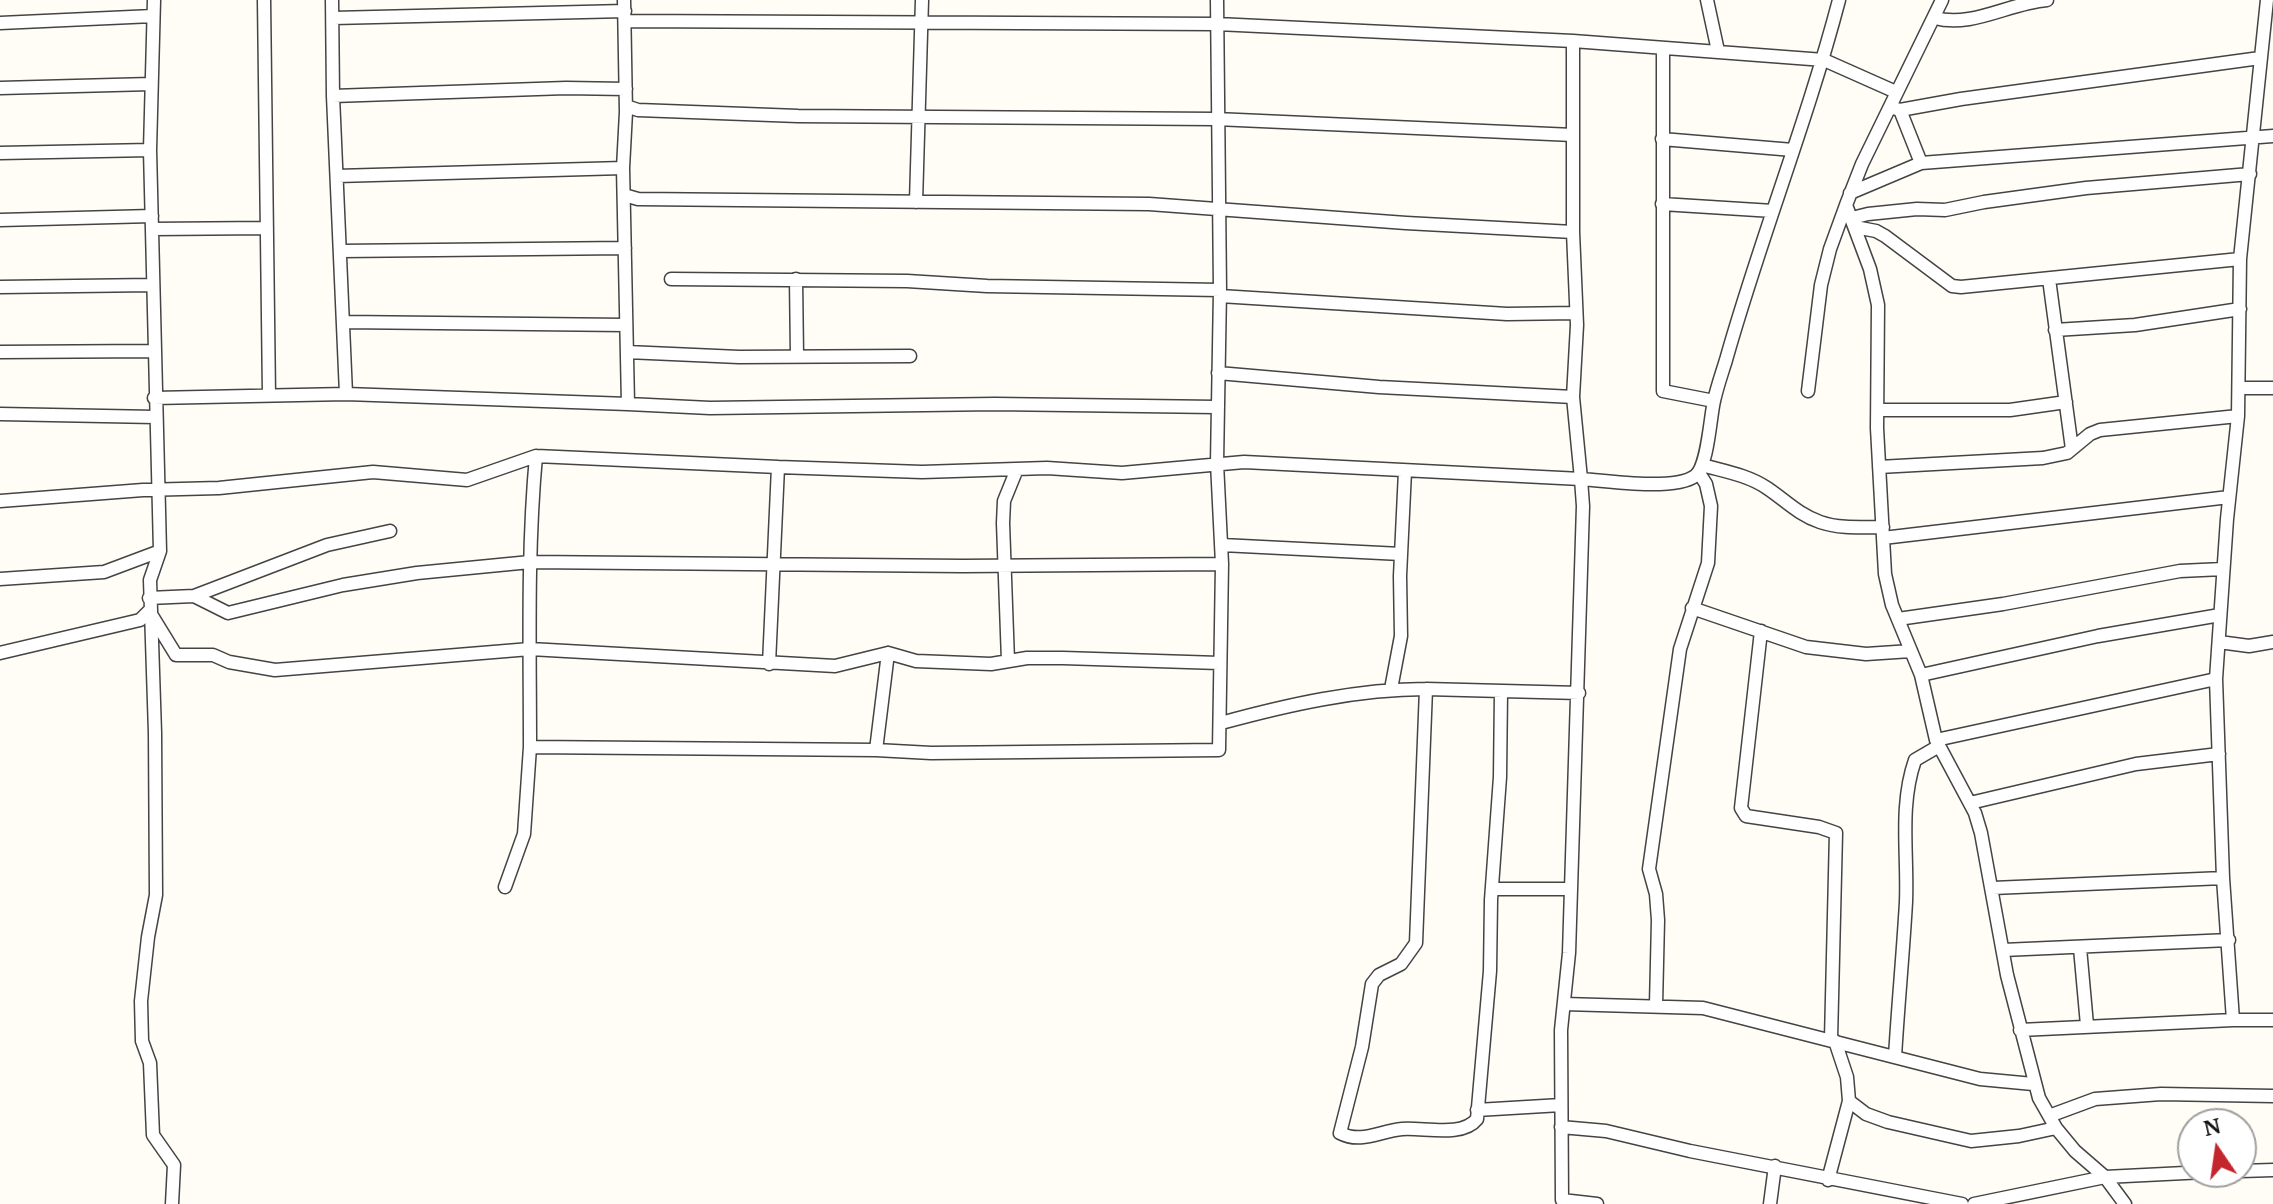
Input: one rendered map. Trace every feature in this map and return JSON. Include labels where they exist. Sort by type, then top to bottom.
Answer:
[{"type":"street","points":[[154,0],[150,150],[160,551],[150,580],[149,604],[155,733],[156,895],[141,1001],[142,1041],[150,1063],[153,1135],[174,1165],[172,1204]]},
{"type":"street","points":[[264,0],[269,395]]},
{"type":"street","points":[[332,0],[333,96],[346,394]]},
{"type":"street","points":[[916,202],[922,0]]},
{"type":"street","points":[[530,747],[931,753],[1219,750],[1222,545],[1216,407],[1220,293],[1217,0]]},
{"type":"street","points":[[1707,0],[1718,51]]},
{"type":"street","points":[[0,501],[219,488],[373,472],[467,480],[536,456],[922,472],[1017,469],[1122,473],[1244,462],[1661,483],[1692,479],[1700,469],[1714,401],[1824,60],[1839,0]]},
{"type":"street","points":[[1808,391],[1821,285],[1830,249],[1848,199],[1895,109],[1896,92],[1942,0]]},
{"type":"street","points":[[1935,18],[1961,21],[2007,7],[2047,0]]},
{"type":"street","points":[[2233,1020],[2223,878],[2216,679],[2238,416],[2240,259],[2265,53],[2267,0]]},
{"type":"street","points":[[333,18],[625,10],[923,23],[1217,24],[1573,41],[1824,60],[1896,92]]},
{"type":"street","points":[[625,10],[623,168],[628,404]]},
{"type":"street","points":[[0,23],[153,16]]},
{"type":"street","points":[[1573,41],[1576,313],[1573,397],[1583,506],[1569,953],[1561,1030],[1562,1200],[1597,1204]]},
{"type":"street","points":[[1663,49],[1663,391],[1714,401]]},
{"type":"street","points":[[1895,109],[2265,53]]},
{"type":"street","points":[[0,88],[151,84]]},
{"type":"street","points":[[333,96],[626,89]]},
{"type":"street","points":[[626,106],[653,110],[919,117],[1216,119],[1573,135]]},
{"type":"street","points":[[1895,109],[1921,163]]},
{"type":"street","points":[[1848,199],[1921,163],[2273,136]]},
{"type":"street","points":[[1662,139],[1793,150]]},
{"type":"street","points":[[0,153],[150,150]]},
{"type":"street","points":[[337,176],[623,168]]},
{"type":"street","points":[[1853,223],[1881,212],[1945,210],[2086,188],[2250,174]]},
{"type":"street","points":[[624,195],[638,199],[1149,204],[1573,232]]},
{"type":"street","points":[[1848,199],[1853,223],[1875,284],[1878,305],[1879,467],[1885,574],[1898,619],[1921,675],[1938,743],[1970,803],[1981,833],[2033,1084],[2056,1128],[2075,1151],[2105,1177],[2125,1204]]},
{"type":"street","points":[[1662,204],[1773,211]]},
{"type":"street","points":[[0,220],[267,228]]},
{"type":"street","points":[[1853,223],[1885,236],[1952,286],[2240,259]]},
{"type":"street","points":[[341,251],[625,248]]},
{"type":"street","points":[[671,279],[796,279],[1220,293],[1507,314],[1576,313]]},
{"type":"street","points":[[796,279],[797,356]]},
{"type":"street","points":[[2049,279],[2072,449]]},
{"type":"street","points":[[0,287],[152,285]]},
{"type":"street","points":[[2055,330],[2135,325],[2240,309]]},
{"type":"street","points":[[343,322],[626,325]]},
{"type":"street","points":[[0,352],[153,351]]},
{"type":"street","points":[[627,352],[910,356]]},
{"type":"street","points":[[1218,373],[1379,387],[1573,397]]},
{"type":"street","points":[[2239,388],[2273,388]]},
{"type":"street","points":[[154,398],[346,394],[710,408],[995,404],[1216,407]]},
{"type":"street","points":[[1878,410],[2010,410],[2066,402]]},
{"type":"street","points":[[0,414],[155,417]]},
{"type":"street","points":[[1879,467],[2043,458],[2067,453],[2090,434],[2100,430],[2238,416]]},
{"type":"street","points":[[505,887],[524,834],[530,747],[530,562],[536,456]]},
{"type":"street","points":[[769,664],[778,467]]},
{"type":"street","points":[[1008,661],[1002,566],[1004,501],[1017,469]]},
{"type":"street","points":[[1700,469],[1750,479],[1767,487],[1807,517],[1823,524],[1883,532],[2229,497]]},
{"type":"street","points":[[1656,1005],[1658,920],[1656,894],[1649,869],[1650,855],[1680,649],[1706,573],[1709,550],[1711,506],[1700,469]]},
{"type":"street","points":[[1391,689],[1401,636],[1405,471]]},
{"type":"street","points":[[149,604],[194,596],[327,545],[390,531]]},
{"type":"street","points":[[1222,545],[1401,554]]},
{"type":"street","points":[[0,579],[104,572],[160,551]]},
{"type":"street","points":[[194,596],[228,613],[343,585],[417,573],[530,562],[1002,566],[1222,564]]},
{"type":"street","points":[[1898,619],[2003,604],[2180,571],[2223,569]]},
{"type":"street","points":[[149,604],[176,655],[213,655],[229,662],[275,670],[530,649],[835,666],[888,653],[916,661],[991,664],[1063,658],[1219,663]]},
{"type":"street","points":[[0,653],[140,620],[149,604]]},
{"type":"street","points":[[1692,608],[1806,647],[1866,654],[1911,651]]},
{"type":"street","points":[[1921,675],[2098,636],[2220,615]]},
{"type":"street","points":[[1761,631],[1741,808],[1746,816],[1819,827],[1836,833],[1833,1040],[1847,1077],[1849,1101],[1828,1180]]},
{"type":"street","points":[[2219,642],[2249,646],[2273,642]]},
{"type":"street","points":[[876,750],[888,653]]},
{"type":"street","points":[[1895,1057],[1906,898],[1906,803],[1915,760],[1938,743],[2216,679]]},
{"type":"street","points":[[1221,723],[1277,708],[1391,689],[1579,693]]},
{"type":"street","points":[[1426,689],[1416,943],[1401,964],[1379,975],[1372,984],[1362,1047],[1340,1133],[1350,1138],[1404,1129],[1464,1127],[1475,1123],[1490,971],[1501,692]]},
{"type":"street","points":[[1970,803],[2125,766],[2219,754]]},
{"type":"street","points":[[1993,888],[2223,878]]},
{"type":"street","points":[[1492,889],[1570,889]]},
{"type":"street","points":[[2003,950],[2229,940]]},
{"type":"street","points":[[2080,948],[2087,1025]]},
{"type":"street","points":[[1564,1004],[1656,1005],[1716,1010],[1980,1079],[2033,1084]]},
{"type":"street","points":[[2020,1030],[2273,1020]]},
{"type":"street","points":[[2049,1116],[2087,1100],[2102,1098],[2172,1094],[2273,1096]]},
{"type":"street","points":[[1849,1101],[1866,1114],[1888,1122],[1971,1141],[2056,1128]]},
{"type":"street","points":[[1477,1110],[1561,1105]]},
{"type":"street","points":[[1561,1127],[1589,1128],[1775,1166],[1828,1180],[1962,1204]]},
{"type":"street","points":[[1770,1204],[1775,1166]]},
{"type":"street","points":[[1974,1204],[2105,1177],[2177,1173]]}]
